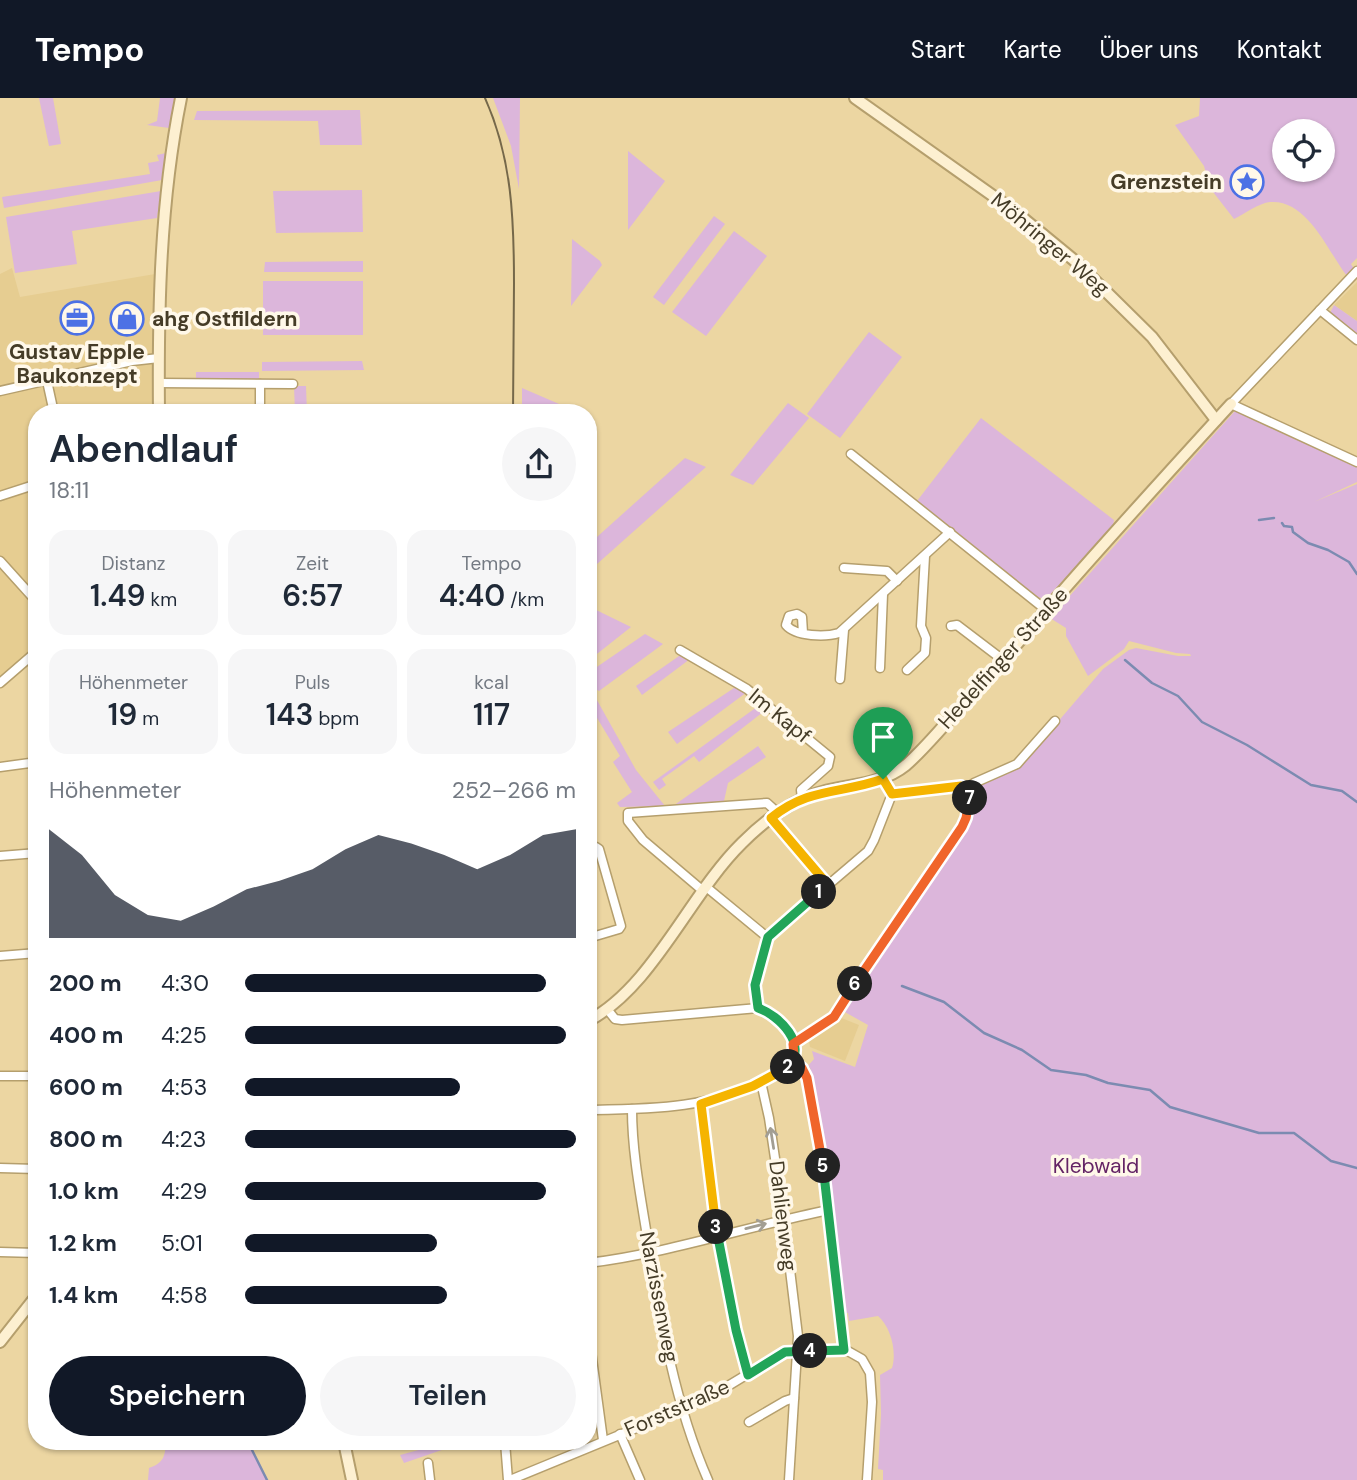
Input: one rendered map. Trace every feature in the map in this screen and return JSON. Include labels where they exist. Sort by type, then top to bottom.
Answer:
[{"type":"street","points":[[159,404],[163,220],[181,98]]},
{"type":"street","name":"Möhringer Weg","points":[[855,98],[1013,210],[1075,261],[1152,337],[1216,420]]},
{"type":"street","name":"Hedelfinger Straße","points":[[597,1015],[635,983],[703,888],[743,842],[775,816],[802,799],[823,791],[883,779],[911,760],[1216,420],[1357,271]]},
{"type":"street","points":[[1320,310],[1357,340]]},
{"type":"street","points":[[0,391],[132,361],[159,358]]},
{"type":"street","points":[[47,381],[52,404]]},
{"type":"street","points":[[159,383],[293,384]]},
{"type":"street","points":[[260,384],[260,404]]},
{"type":"street","points":[[1231,404],[1357,462]]},
{"type":"street","points":[[851,454],[1046,610]]},
{"type":"street","points":[[0,496],[28,487]]},
{"type":"street","points":[[803,633],[833,635],[844,630],[950,532]]},
{"type":"street","points":[[907,670],[925,653],[926,639],[921,626],[925,556]]},
{"type":"street","points":[[0,561],[28,592]]},
{"type":"street","points":[[844,568],[887,571],[897,581]]},
{"type":"street","points":[[880,668],[883,594]]},
{"type":"street","points":[[951,626],[957,625],[1003,660]]},
{"type":"street","points":[[841,679],[844,630]]},
{"type":"street","name":"Im Kapf","points":[[680,650],[747,689],[831,757],[828,766],[801,790],[802,799]]},
{"type":"street","points":[[0,683],[28,662]]},
{"type":"street","points":[[965,789],[1017,764],[1055,721]]},
{"type":"street","points":[[0,767],[28,763]]},
{"type":"street","points":[[883,779],[892,794]]},
{"type":"street","points":[[793,1044],[837,1014],[963,825],[970,801],[965,789],[958,786],[892,794]]},
{"type":"street","points":[[758,1008],[755,985],[768,937],[868,851],[892,794]]},
{"type":"street","points":[[768,937],[643,840],[628,821],[630,812],[767,803],[828,885]]},
{"type":"street","points":[[597,848],[621,926],[597,936]]},
{"type":"street","points":[[0,856],[28,854]]},
{"type":"street","points":[[0,956],[28,954]]},
{"type":"street","points":[[597,1110],[701,1104],[761,1082],[793,1062],[794,1055],[789,1030],[767,1011],[758,1008],[622,1020],[615,1019],[607,1009]]},
{"type":"street","points":[[793,1062],[804,1069],[809,1088],[829,1210],[844,1350],[862,1359],[870,1373],[872,1402],[867,1480]]},
{"type":"street","points":[[0,1076],[28,1076]]},
{"type":"street","name":"Dahlienweg","points":[[761,1082],[784,1219],[797,1326],[789,1480]]},
{"type":"street","points":[[701,1104],[718,1237],[736,1330],[748,1375]]},
{"type":"street","name":"Narzissenweg","points":[[632,1109],[649,1253],[669,1354],[683,1409],[708,1480]]},
{"type":"street","points":[[0,1168],[28,1169]]},
{"type":"street","points":[[597,1262],[649,1253],[829,1210]]},
{"type":"street","points":[[0,1252],[28,1253]]},
{"type":"street","points":[[0,1342],[28,1306]]},
{"type":"street","name":"Forststraße","points":[[597,1443],[683,1409],[718,1392],[782,1353],[844,1350]]},
{"type":"street","points":[[597,1396],[603,1440]]},
{"type":"street","points":[[749,1422],[794,1398]]},
{"type":"street","points":[[620,1434],[640,1480]]},
{"type":"street","points":[[346,1450],[352,1480]]},
{"type":"street","points":[[506,1450],[509,1480]]},
{"type":"street","name":"Forststraße","points":[[509,1480],[580,1450]]},
{"type":"street","points":[[428,1464],[430,1480]]},
{"type":"shaded area","points":[[12,268],[20,297],[155,274],[152,404],[28,404],[28,657],[0,680],[0,274]]},
{"type":"shaded area","points":[[1357,282],[1357,321],[1334,305]]},
{"type":"shaded area","points":[[839,1017],[859,1025],[845,1061],[810,1047],[809,1042]]},
{"type":"green space","points":[[39,98],[53,98],[61,144],[49,146]]},
{"type":"green space","points":[[160,98],[175,98],[169,128],[147,125],[157,121]]},
{"type":"green space","points":[[493,98],[520,98],[519,189],[511,146]]},
{"type":"green space","points":[[1200,98],[1357,98],[1357,258],[1351,264],[1354,269],[1347,276],[1316,229],[1295,209],[1283,203],[1270,202],[1256,206],[1234,219],[1210,188],[1204,166],[1175,125],[1199,116]]},
{"type":"green space","points":[[360,110],[362,145],[320,145],[318,121],[194,120],[197,111]]},
{"type":"green space","points":[[628,151],[665,181],[628,230]]},
{"type":"green space","points":[[166,153],[162,180],[4,208],[2,197],[150,174],[148,163],[159,161],[157,155]]},
{"type":"green space","points":[[362,190],[363,232],[276,233],[273,191]]},
{"type":"green space","points":[[161,191],[157,218],[72,231],[77,264],[15,273],[6,217]]},
{"type":"green space","points":[[714,216],[725,224],[664,305],[653,297]]},
{"type":"green space","points":[[734,231],[767,256],[706,336],[672,312]]},
{"type":"green space","points":[[572,239],[602,265],[571,306]]},
{"type":"green space","points":[[363,261],[363,272],[264,272],[265,262]]},
{"type":"green space","points":[[263,281],[363,281],[363,335],[263,335]]},
{"type":"green space","points":[[1334,305],[1357,321],[1357,336],[1330,313]]},
{"type":"green space","points":[[869,332],[902,357],[840,438],[807,414]]},
{"type":"green space","points":[[362,361],[364,370],[262,371],[262,362]]},
{"type":"green space","points":[[196,372],[259,372],[259,381],[196,381]]},
{"type":"green space","points":[[294,386],[306,386],[307,404],[295,404]]},
{"type":"green space","points":[[522,388],[559,404],[522,404]]},
{"type":"green space","points":[[788,403],[809,418],[753,485],[730,475]]},
{"type":"green space","name":"Klebwald","points":[[1235,411],[1357,465],[1357,482],[1314,502],[1357,484],[1357,1480],[883,1480],[883,1470],[878,1469],[880,1375],[892,1368],[893,1347],[889,1333],[878,1316],[849,1321],[848,1313],[843,1313],[806,1068],[814,1059],[812,1051],[855,1067],[868,1025],[843,1011],[965,826],[973,800],[974,785],[1032,752],[1103,669],[1129,650],[1136,648],[1191,656],[1129,641],[1124,649],[1088,676],[1066,636],[1066,628],[1050,618]]},
{"type":"green space","points":[[981,418],[1114,520],[1113,525],[1046,599],[1037,597],[917,501]]},
{"type":"green space","points":[[685,458],[706,467],[597,564],[597,537]]},
{"type":"green space","points":[[597,610],[631,627],[597,654]]},
{"type":"green space","points":[[645,634],[663,644],[599,691],[597,667]]},
{"type":"green space","points":[[682,654],[690,659],[642,695],[636,686]]},
{"type":"green space","points":[[737,686],[747,692],[677,744],[668,732]]},
{"type":"green space","points":[[597,700],[636,770],[665,806],[620,807],[617,803],[632,792],[613,762],[620,756],[597,718]]},
{"type":"green space","points":[[761,704],[767,709],[699,762],[694,756],[662,779],[666,785],[659,790],[653,782]]},
{"type":"green space","points":[[758,746],[766,757],[728,783],[724,801],[673,806]]},
{"type":"green space","points":[[251,1450],[268,1480],[148,1480],[149,1468],[158,1464],[165,1451]]},
{"type":"green space","points":[[419,1450],[442,1450],[404,1463],[400,1455]]},
{"type":"waterway","points":[[1259,520],[1274,518]]},
{"type":"waterway","points":[[1282,523],[1292,527],[1293,532],[1308,543],[1349,562],[1357,574]]},
{"type":"waterway","points":[[1125,660],[1152,683],[1178,696],[1202,722],[1247,745],[1311,785],[1342,791],[1357,802]]},
{"type":"waterway","points":[[902,986],[944,1002],[984,1033],[1022,1050],[1051,1070],[1150,1090],[1170,1107],[1259,1133],[1294,1133],[1331,1161],[1357,1168]]},
{"type":"waterway","points":[[252,1450],[267,1480]]},
{"type":"tram line","points":[[485,98],[501,143],[510,189],[514,283],[513,404]]},
{"type":"place","name":"Grenzstein","points":[[1247,182]]},
{"type":"place","name":"Gustav Epple Baukonzept","points":[[77,318]]},
{"type":"place","name":"ahg Ostfildern","points":[[127,319]]},
{"type":"route","points":[[883,779],[813,795],[771,818],[828,885],[768,937],[755,985],[758,1008],[775,1016],[787,1028],[794,1058],[790,1066],[756,1085],[701,1104],[725,1278],[748,1375],[785,1352],[844,1350],[828,1204],[811,1094],[804,1070],[793,1062],[794,1060],[794,1058],[794,1055],[793,1044],[837,1014],[954,839],[968,812],[969,795],[962,787],[892,794],[883,779]]}]
